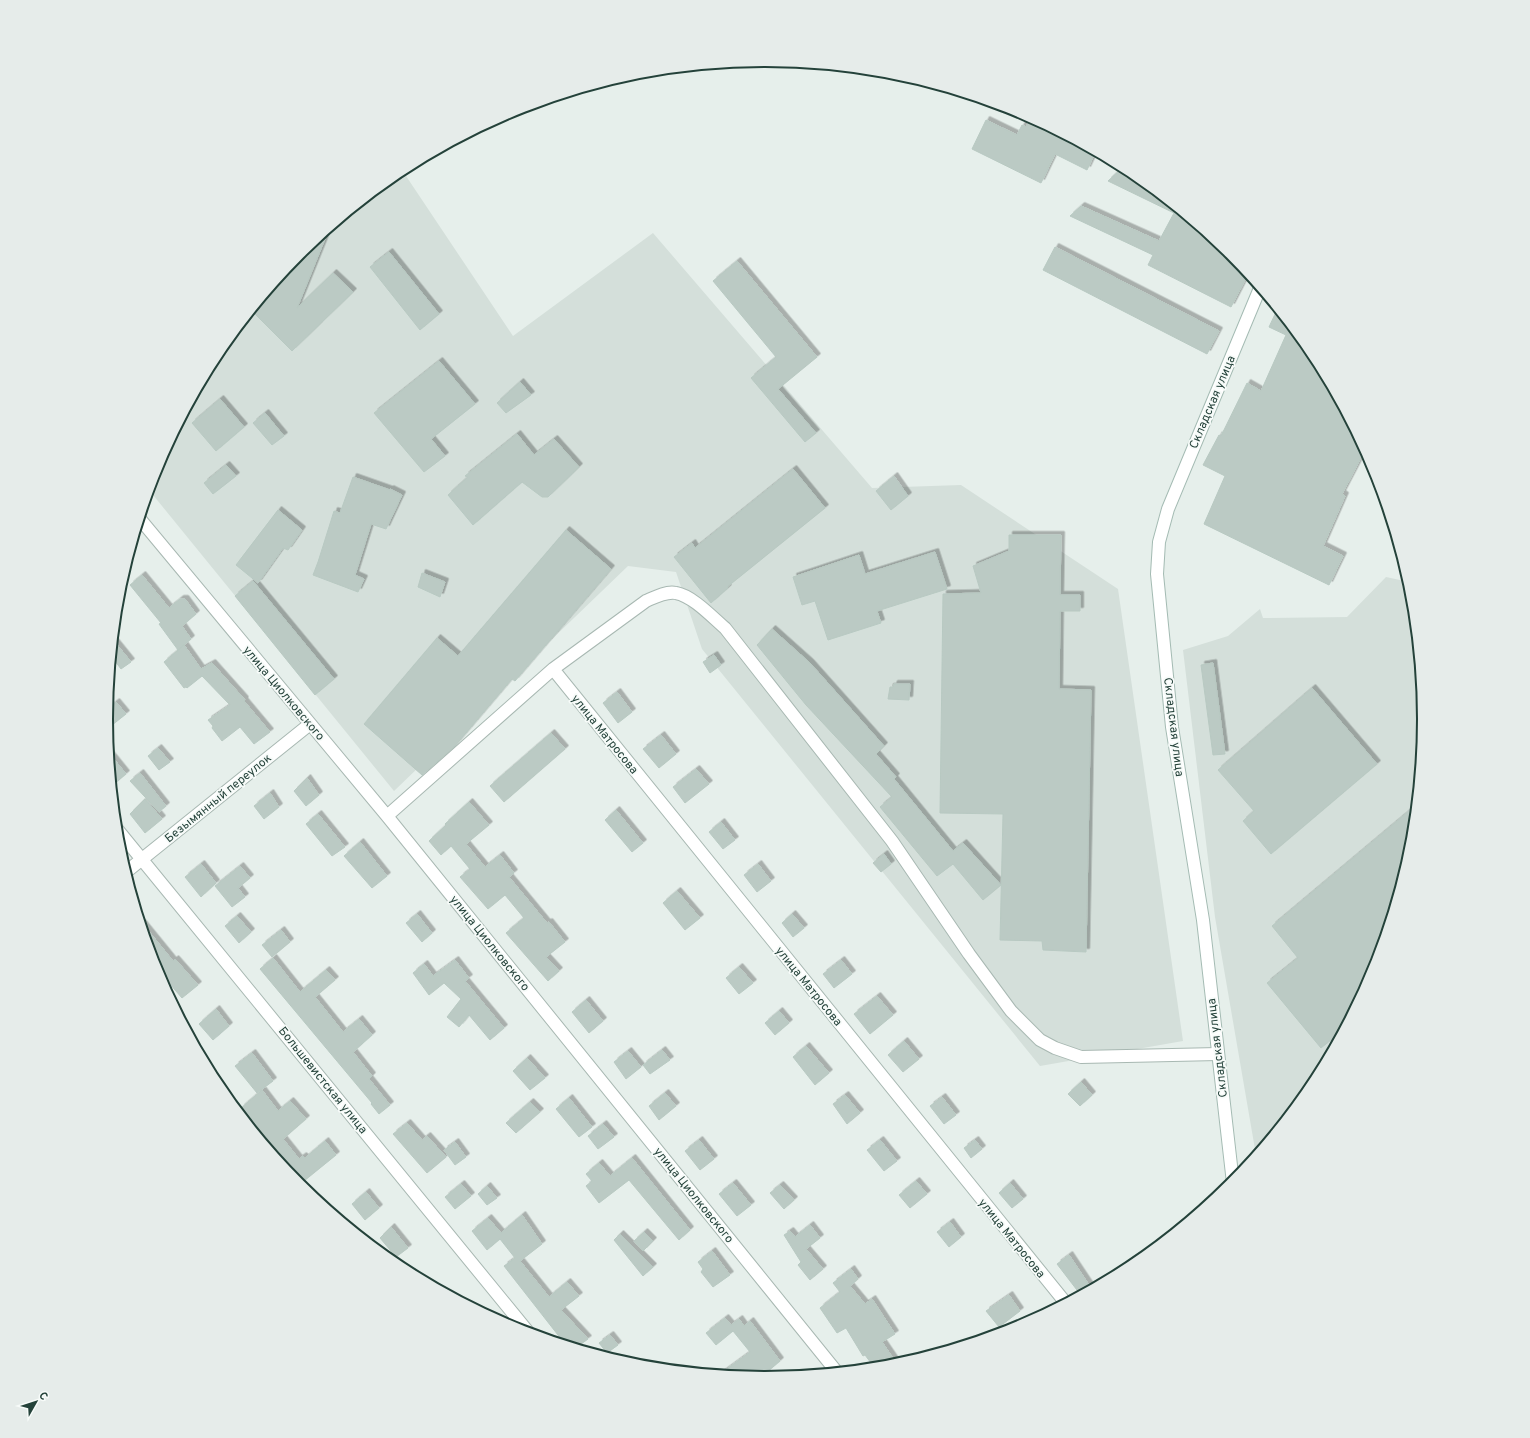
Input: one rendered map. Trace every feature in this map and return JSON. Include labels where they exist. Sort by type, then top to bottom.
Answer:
[{"type":"street","name":"Складская улица","points":[[1232,1174],[1203,920],[1172,727],[1157,574],[1159,542],[1168,509],[1258,293]]},
{"type":"street","name":"улица Циолковского","points":[[143,523],[387,816],[833,1367]]},
{"type":"street","points":[[387,816],[552,669],[646,600],[662,594],[677,593],[697,604],[725,628],[892,841],[969,954],[1011,1010],[1040,1040],[1055,1048],[1081,1057],[1218,1054]]},
{"type":"street","name":"улица Матросова","points":[[552,669],[1063,1299]]},
{"type":"street","name":"Безымянный переулок","points":[[131,868],[310,724]]},
{"type":"street","name":"Большевистская улица","points":[[125,838],[521,1323]]},
{"type":"shaded area","points":[[406,175],[513,336],[653,233],[872,488],[961,485],[1118,589],[1183,1041],[1040,1066],[702,649],[676,572],[628,566],[394,791],[153,495],[180,431],[200,393],[248,322],[275,289],[304,258],[335,229],[368,202]]},
{"type":"shaded area","points":[[1386,577],[1402,580],[1411,634],[1416,676],[1417,719],[1416,762],[1404,846],[1395,888],[1382,929],[1367,969],[1350,1007],[1330,1045],[1307,1081],[1282,1116],[1255,1149],[1215,917],[1183,650],[1228,636],[1260,609],[1263,618],[1347,617]]},
{"type":"building","points":[[986,120],[1017,135],[1022,125],[1026,127],[1028,123],[1094,156],[1087,170],[1055,154],[1041,183],[972,149]]},
{"type":"building","points":[[1118,171],[1127,177],[1162,202],[1195,229],[1226,258],[1246,279],[1231,307],[1148,265],[1153,255],[1070,216],[1081,206],[1159,241],[1174,213],[1108,181]]},
{"type":"building","points":[[325,238],[297,308],[333,273],[353,292],[292,351],[255,314],[275,289]]},
{"type":"building","points":[[1055,247],[1219,331],[1207,354],[1043,270]]},
{"type":"building","points":[[389,252],[439,314],[420,330],[370,267]]},
{"type":"building","points":[[737,261],[817,357],[778,389],[816,433],[805,442],[751,378],[776,357],[713,281]]},
{"type":"building","points":[[1275,314],[1307,357],[1330,393],[1361,457],[1342,494],[1345,496],[1323,546],[1343,556],[1329,585],[1204,524],[1225,476],[1203,465],[1219,435],[1221,436],[1247,383],[1261,391],[1286,335],[1269,327]]},
{"type":"building","points":[[439,361],[475,404],[431,439],[445,456],[424,472],[374,413]]},
{"type":"building","points":[[520,382],[531,395],[506,413],[497,403]]},
{"type":"building","points":[[220,399],[244,427],[216,451],[192,423]]},
{"type":"building","points":[[265,413],[284,436],[272,445],[253,423]]},
{"type":"building","points":[[517,434],[534,455],[554,439],[579,467],[548,497],[542,497],[522,482],[473,525],[448,495],[468,477],[465,476]]},
{"type":"building","points":[[226,465],[236,476],[213,494],[204,483]]},
{"type":"building","points":[[793,469],[825,508],[727,587],[728,588],[711,603],[674,557],[692,543],[695,548]]},
{"type":"building","points":[[894,476],[908,496],[891,510],[876,491]]},
{"type":"building","points":[[353,477],[390,489],[402,495],[386,529],[371,524],[355,575],[364,579],[358,592],[313,575],[334,511],[340,513]]},
{"type":"building","points":[[278,510],[302,530],[288,550],[283,548],[258,583],[236,565]]},
{"type":"building","points":[[566,530],[611,569],[515,681],[512,679],[454,747],[422,775],[364,724],[437,638],[458,656]]},
{"type":"building","points":[[1009,535],[1061,535],[1060,595],[1080,595],[1080,611],[1060,611],[1059,689],[1091,690],[1086,952],[1043,950],[1042,941],[1000,940],[1003,814],[940,813],[943,594],[981,593],[973,566],[1009,551]]},
{"type":"building","points":[[935,552],[947,589],[877,611],[881,623],[828,640],[815,601],[802,605],[793,577],[859,555],[865,574]]},
{"type":"building","points":[[422,573],[445,582],[440,597],[418,587]]},
{"type":"building","points":[[142,575],[169,608],[180,599],[185,599],[196,614],[182,626],[191,639],[178,650],[159,624],[161,623],[130,585]]},
{"type":"building","points":[[253,581],[334,679],[315,695],[235,596]]},
{"type":"building","points":[[772,629],[810,663],[884,746],[876,754],[896,777],[894,779],[953,851],[963,843],[1001,885],[983,900],[953,864],[937,876],[880,807],[892,797],[806,705],[757,645]]},
{"type":"building","points":[[118,645],[131,662],[121,669],[116,662]]},
{"type":"building","points":[[184,645],[201,669],[212,663],[245,700],[244,701],[270,732],[254,744],[240,727],[222,741],[208,720],[230,705],[202,676],[187,688],[184,688],[164,662]]},
{"type":"building","points":[[714,655],[721,665],[710,673],[703,662]]},
{"type":"building","points":[[1213,663],[1225,754],[1213,755],[1201,665]]},
{"type":"building","points":[[894,684],[910,684],[909,700],[888,699],[890,687],[893,687]]},
{"type":"building","points":[[1312,688],[1377,764],[1271,854],[1243,821],[1254,811],[1218,770]]},
{"type":"building","points":[[617,692],[632,712],[618,723],[603,703]]},
{"type":"building","points":[[116,702],[126,714],[113,724],[113,719],[113,704]]},
{"type":"building","points":[[551,733],[565,749],[504,802],[490,786]]},
{"type":"building","points":[[661,735],[676,754],[659,768],[643,749]]},
{"type":"building","points":[[158,748],[170,762],[159,770],[148,756]]},
{"type":"building","points":[[114,759],[126,774],[116,782]]},
{"type":"building","points":[[696,769],[709,784],[685,803],[673,787]]},
{"type":"building","points":[[140,773],[166,806],[159,812],[130,781]]},
{"type":"building","points":[[307,778],[319,795],[306,806],[294,791]]},
{"type":"building","points":[[270,793],[279,807],[264,819],[254,806]]},
{"type":"building","points":[[145,799],[162,819],[145,833],[130,814]]},
{"type":"building","points":[[469,802],[489,825],[466,844],[485,867],[500,855],[514,873],[509,877],[547,923],[549,922],[565,942],[546,957],[559,971],[548,981],[506,933],[524,918],[505,895],[488,909],[460,877],[470,869],[451,846],[441,855],[429,841]]},
{"type":"building","points":[[616,810],[643,843],[632,852],[605,820]]},
{"type":"building","points":[[1410,810],[1395,888],[1382,929],[1367,969],[1350,1007],[1334,1038],[1321,1048],[1267,983],[1298,958],[1272,926]]},
{"type":"building","points":[[318,814],[345,847],[332,856],[306,824]]},
{"type":"building","points":[[721,822],[735,840],[723,849],[709,832]]},
{"type":"building","points":[[360,842],[387,876],[372,888],[344,856]]},
{"type":"building","points":[[884,854],[891,864],[881,872],[873,863]]},
{"type":"building","points":[[201,864],[216,883],[201,897],[185,877]]},
{"type":"building","points":[[758,864],[771,881],[757,892],[744,875]]},
{"type":"building","points":[[240,866],[250,878],[238,888],[245,897],[232,907],[215,886]]},
{"type":"building","points":[[677,891],[700,918],[685,930],[663,903]]},
{"type":"building","points":[[417,914],[432,933],[422,942],[406,923]]},
{"type":"building","points":[[792,914],[804,928],[793,937],[782,923]]},
{"type":"building","points":[[237,916],[251,932],[239,943],[225,926]]},
{"type":"building","points":[[281,930],[290,942],[272,957],[262,945]]},
{"type":"building","points":[[149,932],[173,961],[175,959],[198,985],[182,998],[170,984]]},
{"type":"building","points":[[273,958],[300,992],[326,970],[335,980],[315,997],[343,1032],[359,1019],[372,1035],[353,1052],[372,1076],[369,1079],[390,1105],[379,1114],[371,1104],[372,1103],[260,969]]},
{"type":"building","points":[[455,960],[469,978],[465,981],[504,1028],[490,1040],[469,1015],[459,1027],[447,1017],[461,999],[444,983],[429,995],[413,973],[424,964],[433,976]]},
{"type":"building","points":[[841,960],[852,974],[834,988],[823,974]]},
{"type":"building","points":[[739,967],[753,983],[739,994],[726,978]]},
{"type":"building","points":[[877,996],[893,1015],[870,1034],[854,1014]]},
{"type":"building","points":[[586,1000],[603,1021],[589,1033],[572,1012]]},
{"type":"building","points":[[216,1009],[229,1026],[213,1040],[199,1024]]},
{"type":"building","points":[[779,1011],[789,1023],[775,1035],[765,1023]]},
{"type":"building","points":[[904,1041],[919,1059],[903,1072],[888,1055]]},
{"type":"building","points":[[806,1046],[829,1073],[815,1085],[793,1057]]},
{"type":"building","points":[[662,1050],[670,1060],[650,1074],[643,1065]]},
{"type":"building","points":[[628,1051],[641,1067],[626,1079],[614,1062]]},
{"type":"building","points":[[252,1053],[273,1081],[257,1093],[235,1066]]},
{"type":"building","points":[[527,1058],[545,1078],[530,1090],[513,1071]]},
{"type":"building","points":[[1081,1082],[1092,1095],[1080,1106],[1068,1094]]},
{"type":"building","points":[[262,1090],[278,1111],[290,1101],[306,1119],[283,1139],[299,1159],[303,1156],[305,1158],[325,1141],[336,1155],[305,1181],[275,1149],[242,1107]]},
{"type":"building","points":[[665,1093],[676,1106],[659,1120],[649,1106]]},
{"type":"building","points":[[845,1095],[860,1113],[847,1124],[833,1104]]},
{"type":"building","points":[[942,1097],[956,1115],[944,1124],[930,1106]]},
{"type":"building","points":[[569,1098],[592,1127],[579,1137],[556,1109]]},
{"type":"building","points":[[530,1102],[540,1112],[516,1133],[506,1123]]},
{"type":"building","points":[[407,1123],[422,1140],[427,1136],[446,1157],[427,1173],[393,1134]]},
{"type":"building","points":[[603,1124],[614,1137],[598,1149],[588,1136]]},
{"type":"building","points":[[699,1140],[714,1159],[700,1170],[685,1151]]},
{"type":"building","points":[[880,1140],[897,1161],[884,1171],[867,1150]]},
{"type":"building","points":[[975,1140],[982,1149],[971,1158],[964,1148]]},
{"type":"building","points":[[455,1142],[466,1157],[455,1165],[444,1150]]},
{"type":"building","points":[[632,1158],[690,1230],[679,1240],[629,1180],[599,1203],[586,1186],[592,1181],[586,1174],[599,1163],[610,1176]]},
{"type":"building","points":[[916,1181],[927,1194],[910,1208],[899,1195]]},
{"type":"building","points":[[733,1183],[751,1205],[737,1216],[719,1194]]},
{"type":"building","points":[[1010,1183],[1023,1199],[1012,1208],[999,1193]]},
{"type":"building","points":[[461,1184],[471,1196],[455,1209],[445,1197]]},
{"type":"building","points":[[780,1185],[794,1200],[784,1209],[770,1193]]},
{"type":"building","points":[[487,1186],[497,1198],[487,1205],[478,1194]]},
{"type":"building","points":[[366,1192],[379,1208],[365,1220],[352,1204]]},
{"type":"building","points":[[522,1215],[542,1244],[520,1261],[549,1297],[567,1282],[579,1296],[561,1310],[588,1339],[581,1344],[560,1338],[504,1266],[515,1258],[500,1239],[487,1250],[472,1231],[488,1218],[501,1233]]},
{"type":"building","points":[[950,1222],[961,1237],[949,1247],[937,1232]]},
{"type":"building","points":[[810,1225],[820,1238],[806,1249],[823,1269],[810,1280],[798,1265],[801,1262],[784,1235],[790,1231],[795,1237]]},
{"type":"building","points":[[391,1227],[408,1248],[397,1256],[380,1238]]},
{"type":"building","points":[[644,1232],[653,1241],[643,1251],[634,1241]]},
{"type":"building","points":[[620,1234],[653,1267],[643,1276],[614,1240]]},
{"type":"building","points":[[712,1251],[730,1275],[713,1287],[701,1272],[703,1269],[698,1262]]},
{"type":"building","points":[[1069,1255],[1089,1285],[1078,1291],[1057,1264]]},
{"type":"building","points":[[851,1269],[858,1279],[850,1286],[865,1304],[872,1299],[895,1334],[882,1342],[893,1358],[870,1362],[865,1355],[863,1356],[846,1328],[837,1333],[820,1308],[840,1292],[833,1283]]},
{"type":"building","points":[[1009,1295],[1020,1311],[999,1327],[986,1311]]},
{"type":"building","points":[[725,1318],[731,1325],[739,1319],[744,1326],[750,1321],[780,1361],[768,1371],[725,1370],[750,1352],[733,1331],[716,1345],[706,1333]]},
{"type":"building","points":[[610,1335],[618,1345],[609,1352],[605,1351],[599,1343]]}]
